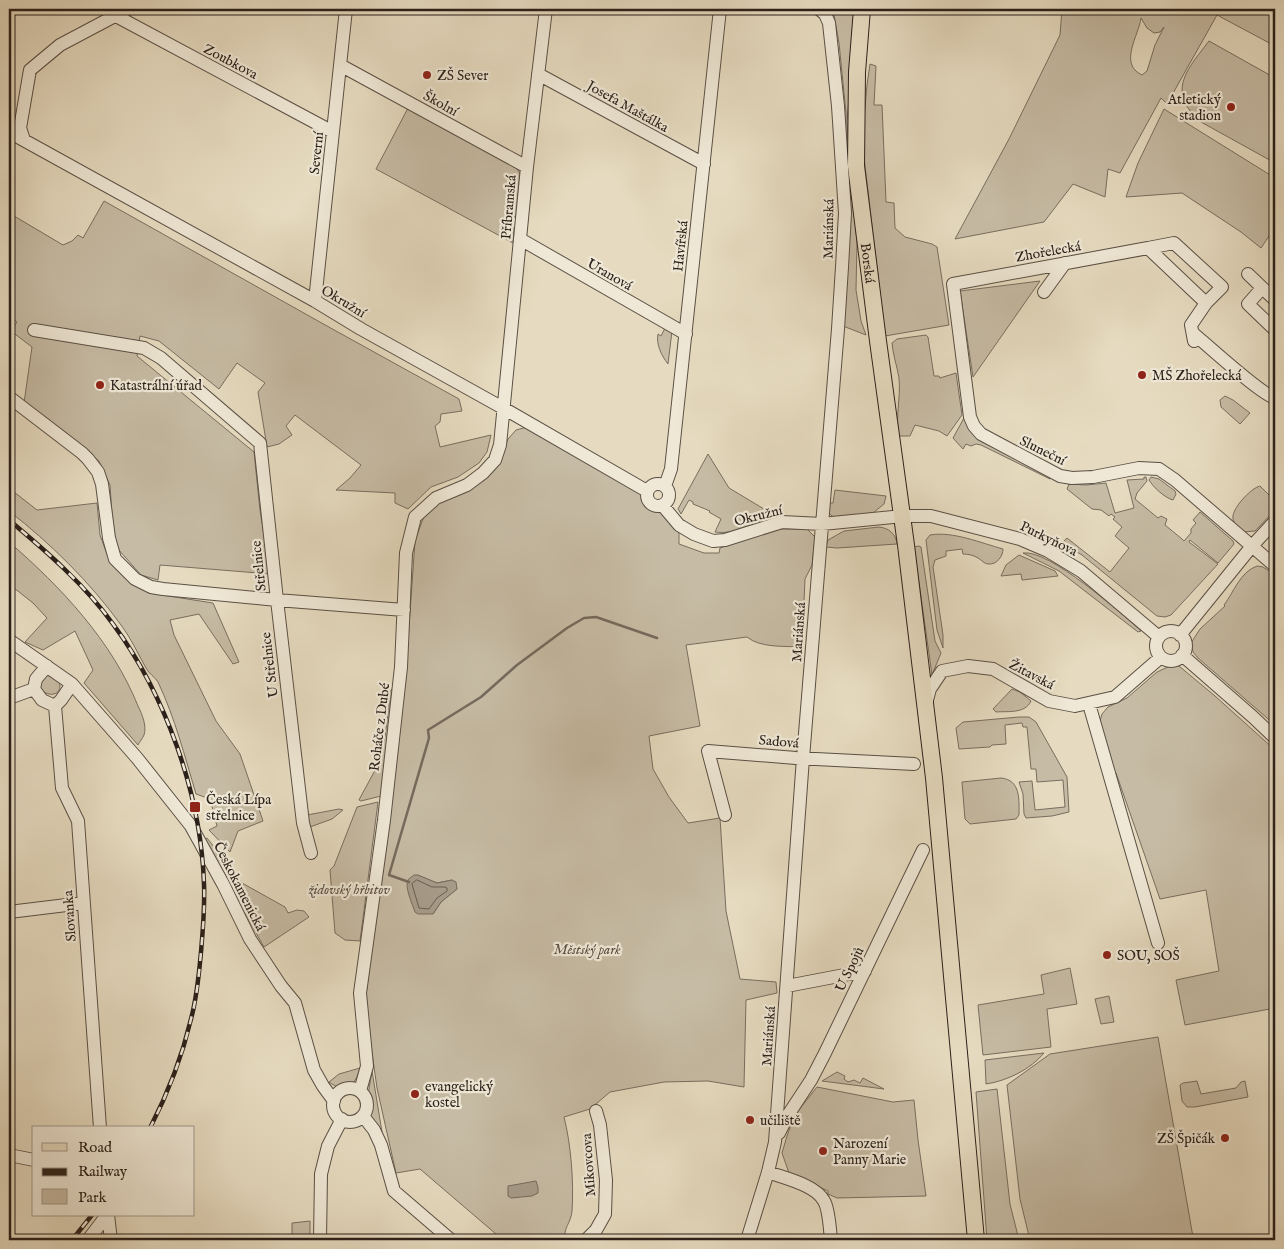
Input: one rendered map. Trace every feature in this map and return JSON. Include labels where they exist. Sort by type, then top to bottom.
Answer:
[{"type":"main road","name":"Borská","points":[[862,9],[857,72],[856,166],[926,704],[976,1240]]},
{"type":"street","points":[[24,140],[20,128],[30,70],[60,45],[128,9]]},
{"type":"street","name":"Severní","points":[[315,301],[346,9]]},
{"type":"street","name":"Příbramská","points":[[503,408],[527,167],[546,9]]},
{"type":"street","name":"Havířská","points":[[665,486],[670,469],[686,334],[720,9]]},
{"type":"street","name":"Mariánská","points":[[747,1240],[768,1172],[775,1142],[803,758],[838,329],[844,213],[838,106],[829,22],[825,14],[819,9]]},
{"type":"street","name":"Zoubkova","points":[[116,16],[333,132]]},
{"type":"street","name":"Školní","points":[[340,65],[527,167]]},
{"type":"street","name":"Josefa Maštálka","points":[[538,74],[704,164]]},
{"type":"street","name":"Okružní","points":[[9,132],[315,301],[647,491],[646,497],[650,504],[656,507],[663,506],[680,525],[694,534],[714,541],[725,540],[782,522],[822,524],[902,516]]},
{"type":"street","name":"Uranová","points":[[520,239],[686,334]]},
{"type":"street","name":"Zhořelecká","points":[[953,284],[1174,243],[1222,287],[1206,303],[1190,325],[1194,338],[1259,389],[1275,398]]},
{"type":"street","points":[[1148,248],[1206,303]]},
{"type":"street","points":[[1044,292],[1064,262]]},
{"type":"street","points":[[1248,274],[1275,300]]},
{"type":"street","name":"Sluneční","points":[[953,284],[967,404],[974,426],[981,434],[1060,476],[1072,478],[1093,477],[1139,468],[1159,469],[1175,480],[1275,566]]},
{"type":"street","points":[[1262,288],[1248,304],[1275,330]]},
{"type":"street","name":"Střelnice","points":[[9,397],[82,452],[98,472],[104,493],[109,538],[115,559],[135,579],[150,587],[163,589],[277,600],[260,443],[161,358],[144,348],[34,330]]},
{"type":"street","name":"Roháče z Dubé","points":[[363,1116],[367,1102],[360,1091],[366,1066],[360,993],[384,820],[401,667],[406,553],[415,517],[436,498],[467,485],[484,473],[495,460],[503,428],[503,408]]},
{"type":"street","points":[[647,491],[650,487],[657,484],[665,486],[668,489],[669,498],[663,506]]},
{"type":"street","name":"Purkyňova","points":[[902,516],[931,516],[1020,539],[1048,551],[1081,571],[1159,637]]},
{"type":"street","points":[[1180,635],[1252,546],[1275,521]]},
{"type":"street","points":[[277,600],[404,610]]},
{"type":"street","name":"U Střelnice","points":[[277,600],[303,823],[310,853]]},
{"type":"street","points":[[1168,632],[1176,632],[1180,635],[1185,645],[1182,655],[1172,661],[1161,657],[1157,652],[1156,646],[1159,637],[1168,632]]},
{"type":"street","name":"Českokamenická","points":[[9,640],[72,684],[137,758],[199,839],[250,939],[296,1005],[314,1070],[323,1086],[338,1096]]},
{"type":"street","points":[[1182,655],[1254,716],[1275,738]]},
{"type":"street","name":"Žitavská","points":[[926,704],[930,689],[942,671],[968,666],[992,670],[1049,701],[1075,706],[1089,704],[1115,697],[1161,657]]},
{"type":"street","points":[[47,666],[36,679],[34,689],[42,700],[55,706],[72,684]]},
{"type":"street","points":[[9,698],[34,689]]},
{"type":"street","points":[[1089,704],[1158,943]]},
{"type":"street","name":"Slovanka","points":[[55,706],[62,788],[78,821],[100,1126]]},
{"type":"street","name":"Sadová","points":[[724,815],[708,751],[914,764]]},
{"type":"street","name":"U Spojů","points":[[775,1142],[798,1097],[812,1080],[923,850]]},
{"type":"street","points":[[9,912],[84,904]]},
{"type":"street","points":[[787,986],[865,971]]},
{"type":"street","points":[[360,1091],[352,1088],[338,1096],[335,1111],[342,1119],[353,1121],[363,1116],[374,1130],[381,1145],[394,1191],[451,1240]]},
{"type":"street","name":"Mikovcova","points":[[586,1240],[596,1230],[605,1214],[606,1180],[600,1125],[596,1112]]},
{"type":"street","points":[[320,1240],[321,1174],[328,1146],[342,1119]]},
{"type":"street","points":[[9,1155],[32,1160]]},
{"type":"street","points":[[768,1172],[811,1188],[819,1193],[825,1202],[831,1240]]},
{"type":"street","points":[[88,1240],[107,1216]]},
{"type":"street","points":[[108,1216],[110,1240]]},
{"type":"green space","points":[[833,9],[856,9],[847,122],[857,243],[856,290],[861,321],[866,335],[843,326],[846,113],[839,43]]},
{"type":"green space","points":[[1062,9],[1275,9],[1275,46],[1217,15],[1167,104],[1161,98],[1120,173],[1108,169],[1105,197],[1073,184],[1044,222],[955,239],[1009,139],[1060,35]],"holes":[[[1141,18],[1147,28],[1154,33],[1160,32],[1164,27],[1155,45],[1147,71],[1142,75],[1131,64],[1131,57]]]},
{"type":"green space","name":"Atletický stadion","points":[[1209,41],[1275,78],[1275,163],[1201,122],[1190,111],[1184,101],[1183,81],[1193,62]]},
{"type":"green space","points":[[870,64],[876,66],[874,105],[882,105],[886,202],[894,203],[895,228],[905,237],[937,247],[949,325],[885,336],[862,140]]},
{"type":"green space","points":[[408,108],[516,168],[520,173],[516,217],[505,217],[504,228],[514,228],[513,243],[376,169]]},
{"type":"green space","points":[[1164,109],[1275,178],[1275,236],[1271,233],[1261,248],[1241,232],[1182,193],[1126,197],[1138,163]]},
{"type":"green space","points":[[104,201],[459,399],[462,411],[441,414],[440,422],[435,426],[440,447],[491,435],[487,452],[479,463],[458,477],[431,487],[408,509],[395,503],[395,493],[336,490],[361,465],[295,415],[286,426],[292,435],[279,444],[267,447],[258,392],[265,383],[237,363],[219,389],[159,341],[140,336],[137,356],[254,452],[260,510],[270,574],[160,565],[158,580],[141,575],[118,549],[113,530],[110,485],[99,461],[24,403],[32,347],[11,331],[17,322],[9,317],[9,213],[63,245],[72,241],[78,235],[83,238]]},
{"type":"green space","points":[[1040,281],[973,377],[960,291]]},
{"type":"green space","points":[[665,328],[672,331],[668,364],[658,346],[658,334],[661,336]]},
{"type":"green space","points":[[926,335],[928,337],[934,376],[939,376],[940,378],[956,373],[962,415],[947,436],[939,431],[915,425],[910,436],[899,436],[899,378],[892,343],[897,339]]},
{"type":"green space","points":[[1225,396],[1250,413],[1240,424],[1221,407],[1220,400]]},
{"type":"green space","points":[[964,418],[979,440],[1049,475],[1050,479],[981,445],[971,446],[966,444],[963,449],[953,438]]},
{"type":"green space","name":"Městský park","points":[[527,427],[647,491],[650,503],[656,506],[663,506],[679,525],[679,544],[704,553],[719,553],[720,548],[775,529],[807,529],[815,537],[812,565],[805,579],[802,647],[766,645],[752,641],[747,637],[686,645],[700,726],[649,736],[653,769],[669,797],[688,823],[720,818],[726,911],[740,979],[776,982],[777,993],[746,1000],[744,1087],[708,1081],[664,1082],[610,1092],[590,1109],[564,1117],[570,1151],[573,1188],[572,1211],[565,1232],[565,1240],[503,1240],[420,1169],[396,1173],[377,1088],[365,1003],[406,670],[415,541],[424,516],[442,501],[464,493],[486,479],[499,464],[508,439],[516,430]],"holes":[[[417,875],[437,883],[452,880],[457,889],[441,902],[433,914]]]},
{"type":"green space","points":[[708,454],[729,488],[774,515],[745,528],[730,532],[715,532],[721,519],[710,511],[693,504],[693,502],[689,500],[681,514],[678,509]]},
{"type":"green space","points":[[1146,477],[1147,481],[1137,493],[1135,499],[1158,518],[1161,516],[1167,519],[1165,525],[1184,541],[1196,523],[1193,520],[1200,512],[1234,544],[1218,563],[1190,540],[1189,542],[1218,564],[1171,615],[1165,617],[1157,616],[1082,555],[1062,543],[1067,538],[1110,572],[1129,548],[1115,536],[1122,527],[1113,519],[1115,517],[1111,514],[1109,516],[1101,510],[1092,509],[1067,489],[1069,484],[1106,483],[1115,513],[1134,508],[1127,480],[1144,479]]},
{"type":"green space","points":[[1151,477],[1159,479],[1175,491],[1176,494],[1173,500],[1156,489],[1149,480]]},
{"type":"green space","points":[[1260,486],[1275,501],[1275,510],[1255,531],[1243,532],[1234,523],[1233,515],[1242,500]]},
{"type":"green space","points":[[9,488],[37,510],[97,503],[100,535],[108,557],[132,583],[149,593],[213,603],[239,662],[233,664],[199,614],[170,620],[174,635],[216,721],[240,754],[263,821],[238,831],[230,852],[209,830],[217,826],[210,799],[196,794],[175,724],[158,682],[147,670],[125,630],[83,578],[39,536],[9,511]]},
{"type":"green space","points":[[835,490],[886,496],[884,504],[873,513],[837,518],[828,512],[829,503],[833,503]]},
{"type":"green space","points":[[879,527],[891,532],[897,544],[826,547],[828,540],[844,531]]},
{"type":"green space","points":[[930,535],[957,536],[1003,549],[999,560],[991,564],[985,563],[972,555],[963,554],[962,549],[946,551],[946,556],[935,560],[933,567],[943,635],[943,648],[937,630],[926,540]]},
{"type":"green space","points":[[9,542],[66,597],[83,616],[114,659],[127,682],[144,720],[144,735],[138,745],[84,683],[93,670],[75,631],[43,650],[25,642],[47,618],[33,603],[9,584]]},
{"type":"green space","points":[[914,547],[921,547],[935,641],[941,653],[932,675]]},
{"type":"green space","points":[[1023,553],[1035,554],[1066,571],[1102,597],[1141,631],[1138,632],[1059,571]]},
{"type":"green space","points":[[1019,555],[1055,571],[1058,576],[1022,580],[1021,574],[1001,576],[1006,565]]},
{"type":"green space","points":[[1257,566],[1263,567],[1275,575],[1275,725],[1198,658],[1193,652],[1191,643],[1200,629],[1225,606],[1246,573]]},
{"type":"green space","points":[[1170,666],[1179,666],[1275,750],[1275,1008],[1185,1025],[1176,980],[1219,971],[1206,890],[1160,899],[1116,773],[1109,773],[1100,721],[1102,714],[1108,707],[1127,698],[1157,672]]},
{"type":"green space","points":[[47,675],[59,681],[60,686],[57,693],[46,693],[39,687],[42,677]]},
{"type":"green space","points":[[393,688],[381,796],[361,801],[359,800],[379,763],[385,737],[391,690]]},
{"type":"green space","points":[[1012,689],[1020,692],[1031,701],[1025,708],[1020,710],[996,712],[993,709]]},
{"type":"green space","points":[[1029,717],[1036,722],[1067,777],[1069,812],[1052,816],[1026,818],[1023,794],[1019,782],[1032,781],[1035,810],[1065,807],[1063,780],[1037,782],[1036,769],[1031,769],[1027,727],[1023,727],[1022,723],[1005,725],[1006,744],[959,749],[956,728],[963,722]]},
{"type":"green space","points":[[1001,778],[1012,783],[1018,792],[1019,815],[1016,819],[970,824],[965,819],[962,782]]},
{"type":"green space","name":"židovský hřbitov","points":[[378,802],[360,941],[345,940],[335,933],[330,870],[334,866],[357,807]]},
{"type":"green space","points":[[339,809],[343,810],[332,819],[310,827],[307,815]]},
{"type":"green space","points":[[207,838],[242,883],[285,907],[288,913],[297,910],[304,911],[309,917],[264,947],[203,840]]},
{"type":"green space","points":[[1070,968],[1077,1004],[1047,1009],[1051,1047],[983,1055],[978,1005],[1044,994],[1041,975]]},
{"type":"green space","points":[[1109,996],[1114,1022],[1101,1024],[1095,999]]},
{"type":"green space","points":[[1158,1037],[1193,1237],[1157,1240],[1030,1240],[1020,1199],[1007,1085],[1050,1054]]},
{"type":"green space","points":[[1044,1053],[1039,1059],[1018,1073],[986,1084],[985,1060]]},
{"type":"green space","points":[[360,1068],[353,1083],[345,1088],[340,1088],[329,1082],[339,1074]]},
{"type":"green space","points":[[372,1071],[382,1132],[370,1116],[368,1095]]},
{"type":"green space","points":[[837,1072],[845,1076],[844,1079],[848,1082],[854,1080],[860,1083],[863,1078],[884,1089],[822,1081]]},
{"type":"green space","points":[[1197,1081],[1201,1094],[1236,1088],[1241,1082],[1245,1081],[1248,1097],[1187,1107],[1182,1101],[1180,1085]]},
{"type":"green space","points":[[817,1087],[893,1102],[914,1100],[926,1196],[837,1198],[828,1194],[828,1191],[789,1173],[782,1153],[787,1136],[794,1116]]},
{"type":"green space","points":[[997,1089],[1010,1204],[1019,1240],[987,1240],[976,1092]]},
{"type":"green space","points":[[310,1221],[310,1240],[292,1240],[292,1223]]},
{"type":"water","points":[[414,875],[437,883],[452,880],[456,882],[457,889],[441,902],[433,914],[418,914],[415,912],[407,887],[408,880]]},
{"type":"water","points":[[536,1181],[538,1193],[532,1196],[511,1198],[508,1196],[508,1186]]},
{"type":"waterway","points":[[409,882],[389,875],[429,738],[428,730],[481,697],[517,665],[567,628],[584,618],[596,617],[657,638]]},
{"type":"railway","points":[[9,520],[78,582],[113,624],[149,682],[164,714],[188,781],[201,850],[204,893],[199,969],[193,1011],[179,1061],[163,1102],[151,1126]]},
{"type":"railway","points":[[72,1240],[91,1216]]},
{"type":"place","name":"ZŠ Sever","points":[[427,75]]},
{"type":"place","name":"Atletický stadion","points":[[1231,107]]},
{"type":"place","name":"MŠ Zhořelecká","points":[[1142,375]]},
{"type":"place","name":"Katastrální úřad","points":[[100,385]]},
{"type":"place","name":"Česká Lípa střelnice","points":[[195,807]]},
{"type":"place","name":"SOU, SOŠ","points":[[1107,955]]},
{"type":"place","name":"evangelický kostel","points":[[415,1094]]},
{"type":"place","name":"učiliště","points":[[750,1120]]},
{"type":"place","name":"ZŠ Špičák","points":[[1225,1138]]},
{"type":"place","name":"Narození Panny Marie","points":[[823,1151]]}]
